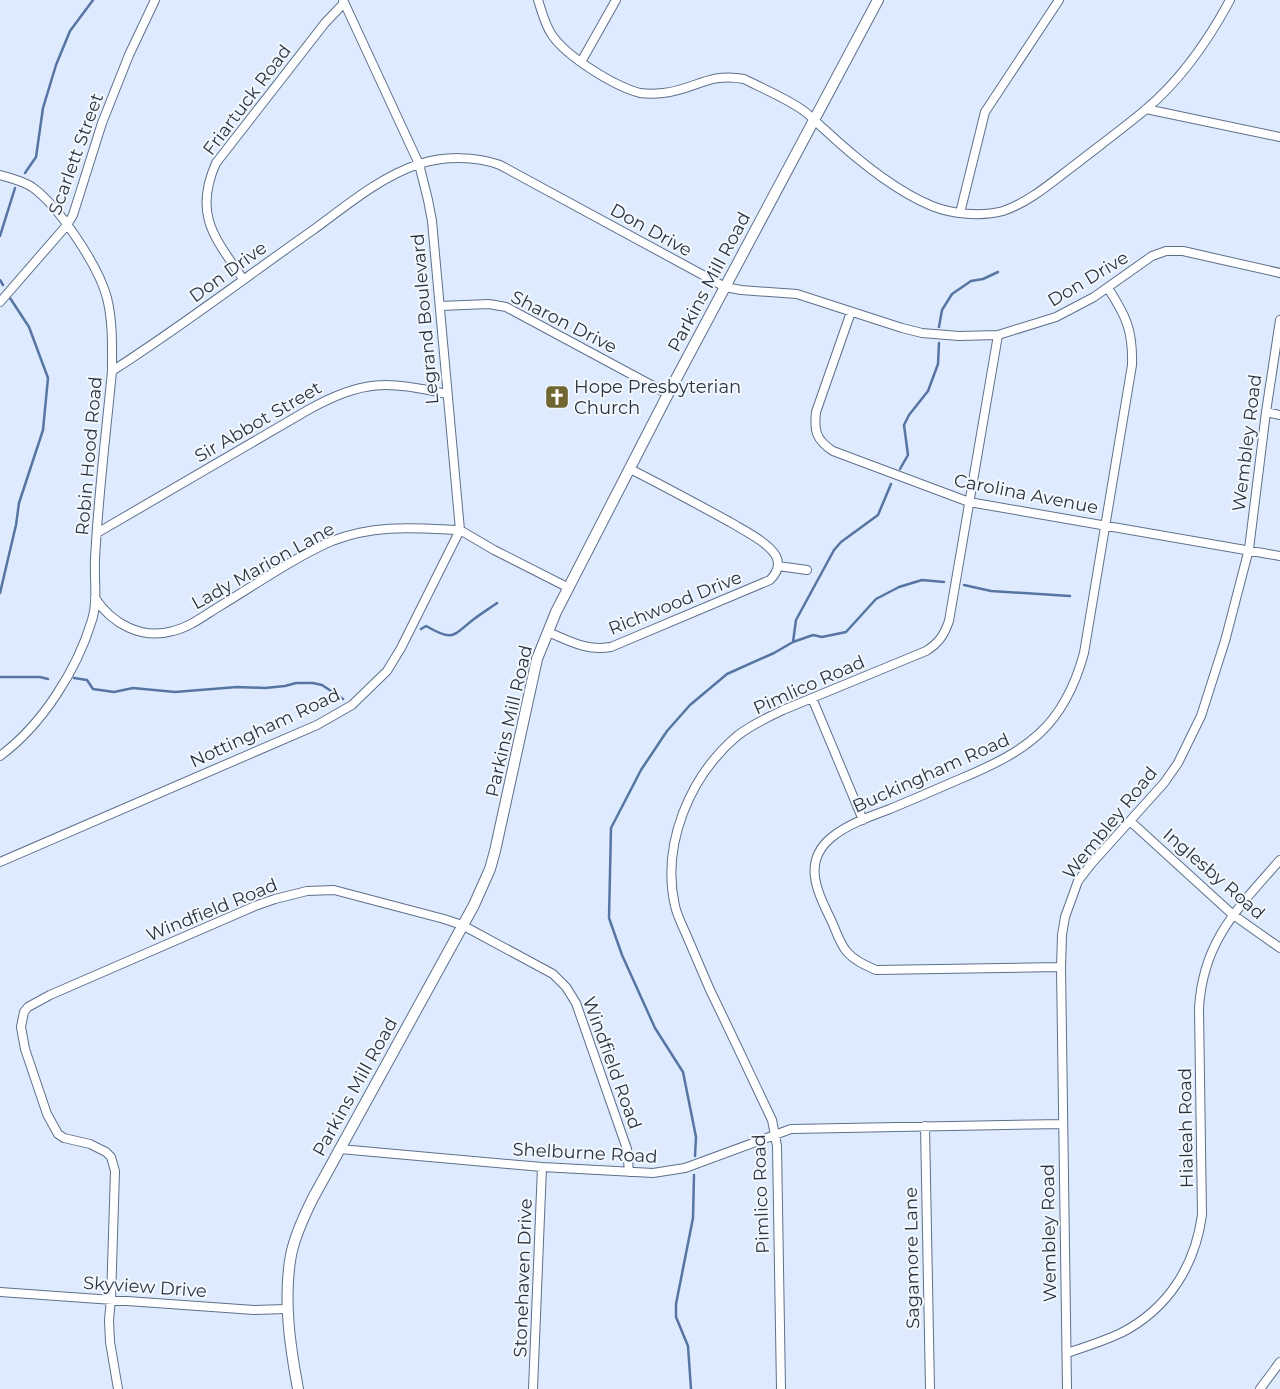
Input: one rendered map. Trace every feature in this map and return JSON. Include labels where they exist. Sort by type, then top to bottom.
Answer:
[{"type":"street","name":"Scarlett Street","points":[[0,302],[67,226],[102,123],[129,55],[155,0]]},
{"type":"street","points":[[538,0],[551,34],[566,52],[614,82],[640,93],[665,93],[714,78],[734,77],[744,79],[804,111],[887,181],[931,206],[960,213],[992,213],[1002,211],[1028,198],[1146,110],[1178,77],[1200,49],[1230,0]]},
{"type":"street","points":[[581,62],[616,0]]},
{"type":"street","name":"Parkins Mill Road","points":[[298,1389],[287,1309],[291,1254],[297,1234],[313,1198],[478,896],[495,851],[528,693],[537,659],[548,632],[604,517],[668,394],[878,0]]},
{"type":"street","points":[[960,213],[985,112],[1059,0]]},
{"type":"street","name":"Legrand Boulevard","points":[[343,2],[419,164],[428,200],[432,221],[460,530]]},
{"type":"street","name":"Friartuck Road","points":[[243,279],[210,227],[206,203],[208,184],[216,164],[343,2]]},
{"type":"street","points":[[1146,110],[1280,137]]},
{"type":"street","name":"Don Drive","points":[[112,371],[197,314],[363,194],[392,176],[419,164],[467,158],[486,160],[500,165],[725,287],[797,294],[895,327],[922,333],[959,336],[998,335],[1056,317],[1081,305],[1108,288],[1152,256],[1166,251],[1182,252],[1280,273]]},
{"type":"street","name":"Robin Hood Road","points":[[0,175],[18,180],[33,188],[67,226],[97,272],[107,298],[112,334],[112,371],[95,560],[93,619],[74,663],[50,704],[39,720],[0,756]]},
{"type":"street","name":"Buckingham Road","points":[[1060,967],[876,970],[852,957],[845,950],[818,894],[814,874],[819,852],[834,835],[863,820],[994,765],[1023,748],[1047,727],[1059,712],[1074,685],[1084,653],[1132,364],[1133,348],[1129,326],[1108,288]]},
{"type":"street","name":"Sharon Drive","points":[[440,306],[489,304],[506,307],[668,394]]},
{"type":"street","name":"Carolina Avenue","points":[[851,312],[816,412],[815,422],[818,438],[833,451],[969,502],[1249,549],[1280,556]]},
{"type":"street","name":"Wembley Road","points":[[1067,1389],[1060,967],[1064,917],[1075,888],[1092,863],[1164,783],[1178,763],[1198,725],[1225,641],[1249,549],[1266,412],[1280,320]]},
{"type":"street","name":"Pimlico Road","points":[[781,1389],[777,1146],[775,1135],[772,1120],[699,966],[676,907],[672,883],[674,853],[682,816],[693,790],[706,770],[738,735],[762,720],[926,651],[940,640],[945,633],[949,621],[998,335]]},
{"type":"street","name":"Sir Abbot Street","points":[[98,533],[336,394],[385,384],[447,394]]},
{"type":"street","points":[[1266,412],[1280,415]]},
{"type":"street","points":[[630,469],[687,498],[770,548],[777,558],[778,566],[808,570]]},
{"type":"street","name":"Lady Marion Lane","points":[[95,598],[103,610],[110,616],[134,630],[153,634],[174,631],[194,622],[331,542],[357,532],[394,528],[460,530]]},
{"type":"street","points":[[460,530],[494,550],[569,588]]},
{"type":"street","name":"Nottingham Road","points":[[0,862],[317,725],[352,705],[387,671],[401,648],[460,530]]},
{"type":"street","name":"Richwood Drive","points":[[548,632],[586,647],[598,649],[611,647],[770,580],[775,575],[778,566]]},
{"type":"street","points":[[812,698],[863,820]]},
{"type":"street","name":"Inglesby Road","points":[[1130,821],[1232,914],[1280,948]]},
{"type":"street","name":"Hialeah Road","points":[[1067,1353],[1109,1338],[1134,1326],[1146,1317],[1164,1302],[1177,1285],[1193,1252],[1198,1240],[1202,1215],[1200,991],[1207,962],[1218,936],[1232,914],[1280,860]]},
{"type":"street","name":"Windfield Road","points":[[118,1389],[108,1320],[111,1300],[114,1163],[111,1157],[99,1148],[64,1138],[53,1127],[25,1049],[21,1027],[24,1012],[28,1007],[50,995],[255,906],[307,890],[334,890],[444,918],[462,925],[553,974],[571,993],[584,1024],[627,1149],[629,1172]]},
{"type":"street","name":"Shelburne Road","points":[[340,1149],[542,1167],[629,1172],[667,1172],[685,1168],[792,1129],[1062,1124]]},
{"type":"street","name":"Sagamore Lane","points":[[925,1126],[930,1389]]},
{"type":"street","name":"Stonehaven Drive","points":[[534,1389],[542,1167]]},
{"type":"street","name":"Skyview Drive","points":[[0,1292],[254,1310],[287,1309]]},
{"type":"street","points":[[1260,1389],[1280,1362]]},
{"type":"waterway","points":[[25,173],[36,157],[43,108],[56,65],[70,31],[93,0]]},
{"type":"waterway","points":[[0,236],[15,188]]},
{"type":"waterway","points":[[939,327],[942,310],[952,294],[971,281],[983,279],[998,272]]},
{"type":"waterway","points":[[0,280],[3,285]]},
{"type":"waterway","points":[[0,593],[16,525],[19,503],[43,430],[48,378],[29,327],[10,298]]},
{"type":"waterway","points":[[900,469],[908,455],[904,425],[909,415],[928,391],[938,364],[939,343]]},
{"type":"waterway","points":[[793,642],[796,620],[834,550],[841,542],[878,515],[891,484]]},
{"type":"waterway","points":[[695,1156],[696,1137],[683,1072],[655,1028],[622,955],[609,918],[611,828],[641,770],[667,731],[690,705],[727,674],[774,653],[793,642],[813,635],[822,637],[846,632],[876,599],[899,587],[922,580],[944,582]]},
{"type":"waterway","points":[[964,585],[991,591],[1070,596]]},
{"type":"waterway","points":[[421,629],[426,626],[442,634],[452,635],[497,603]]},
{"type":"waterway","points":[[0,677],[40,677],[48,679]]},
{"type":"waterway","points":[[74,678],[87,680],[93,689],[114,692],[133,688],[175,692],[237,687],[265,688],[296,683],[313,683],[322,685],[343,699]]},
{"type":"waterway","points":[[691,1389],[688,1346],[676,1317],[676,1304],[693,1218],[694,1175]]},
{"type":"place","name":"Hope Presbyterian Church","points":[[557,397]]}]
